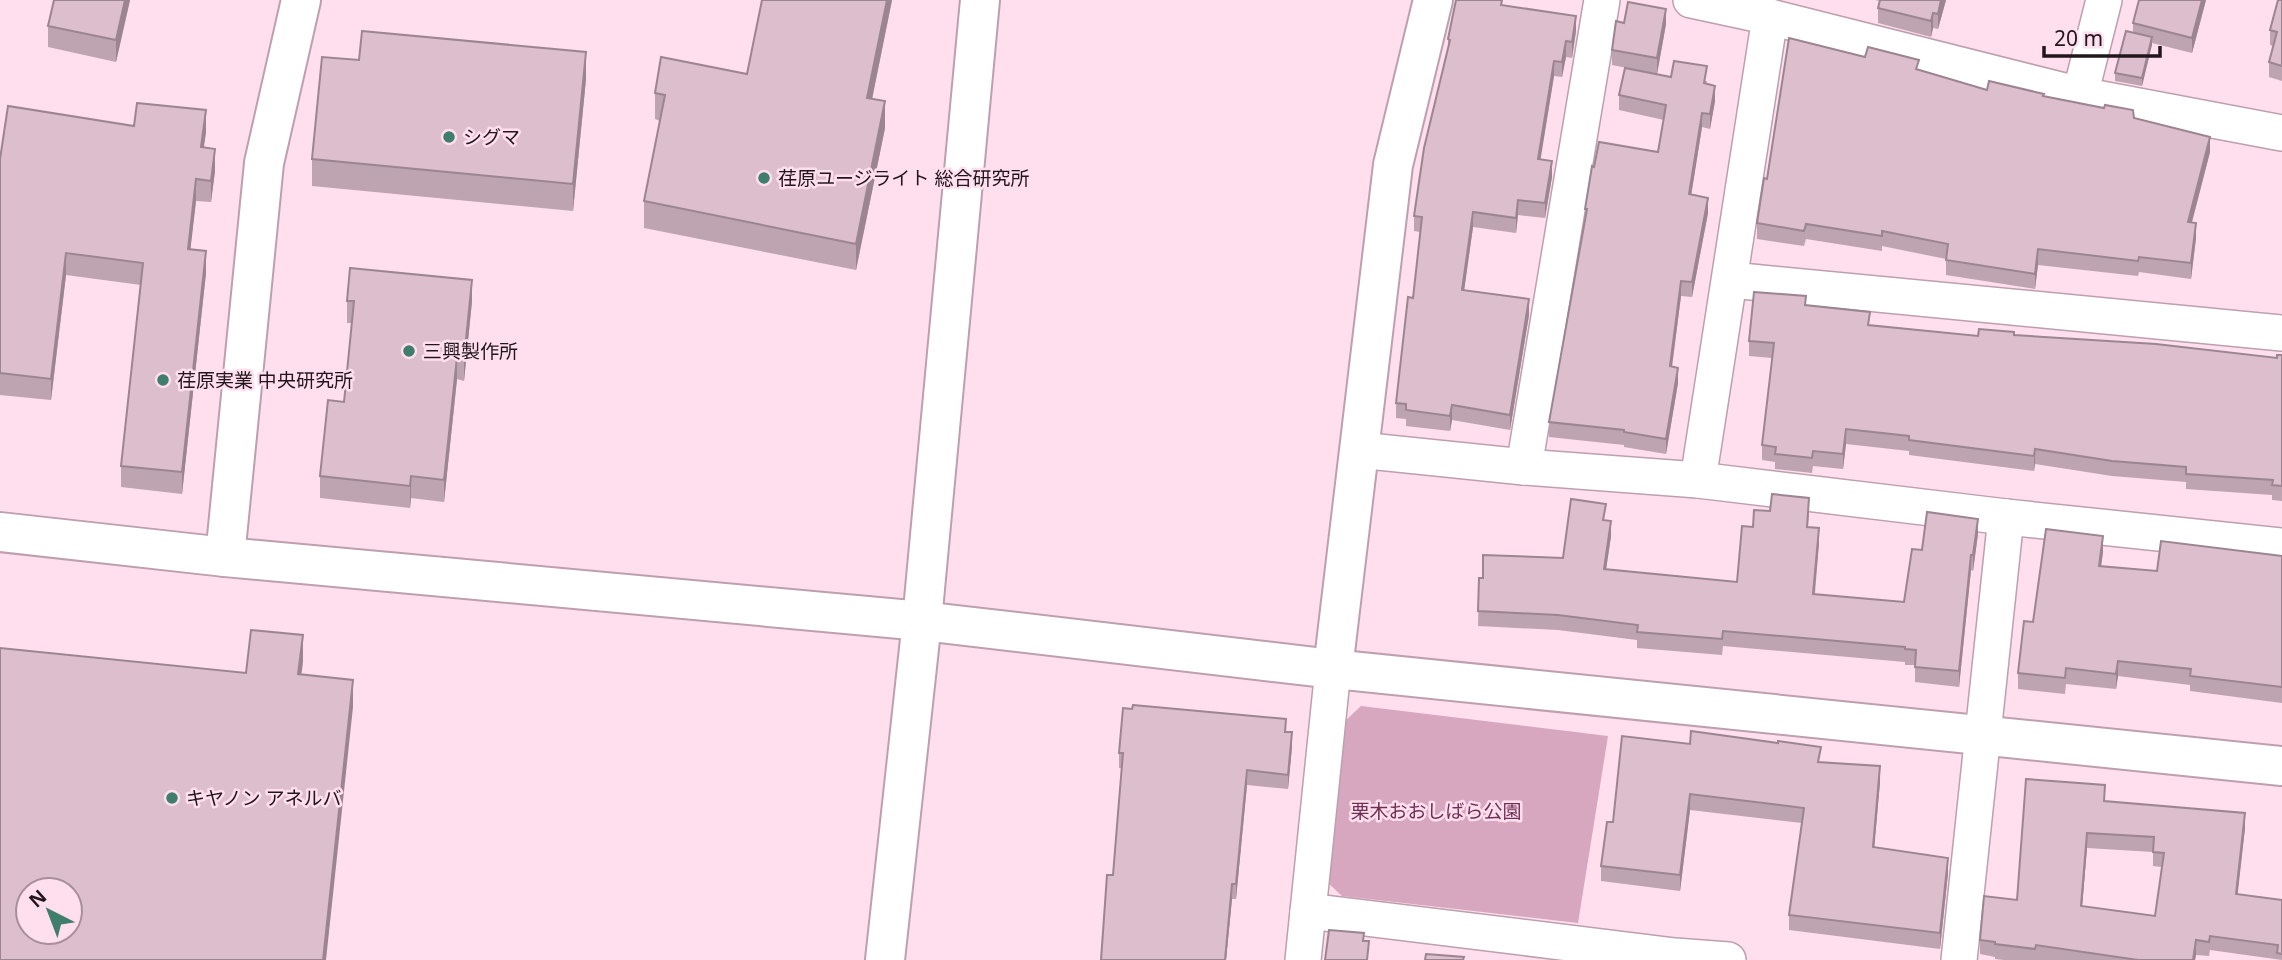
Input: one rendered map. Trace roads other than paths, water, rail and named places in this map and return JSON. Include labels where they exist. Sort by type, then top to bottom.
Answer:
[{"type":"street","points":[[225,557],[264,163],[301,0]]},
{"type":"street","points":[[885,960],[922,621],[980,0]]},
{"type":"street","points":[[1303,960],[1332,669],[1393,166],[1433,0]]},
{"type":"street","points":[[1524,467],[1602,0]]},
{"type":"street","points":[[1691,0],[1770,17],[2080,95],[2282,133]]},
{"type":"street","points":[[2080,95],[2104,0]]},
{"type":"street","points":[[1699,480],[1770,17]]},
{"type":"street","points":[[1731,280],[2282,333]]},
{"type":"street","points":[[1359,450],[1524,467],[1699,480],[2006,517],[2282,546]]},
{"type":"street","points":[[1959,960],[2006,517]]},
{"type":"street","points":[[0,532],[225,557],[922,621],[1332,669],[2282,766]]},
{"type":"street","points":[[1307,911],[1675,958],[1728,960]]},
{"type":"place","name":"シグマ","points":[[449,137]]},
{"type":"place","name":"荏原ユージライト 総合研究所","points":[[764,178]]},
{"type":"place","name":"三興製作所","points":[[409,351]]},
{"type":"place","name":"荏原実業 中央研究所","points":[[163,380]]},
{"type":"place","name":"キヤノン アネルバ","points":[[172,798]]},
{"type":"park label","name":"栗木おおしばら公園","points":[[1436,811]]}]
